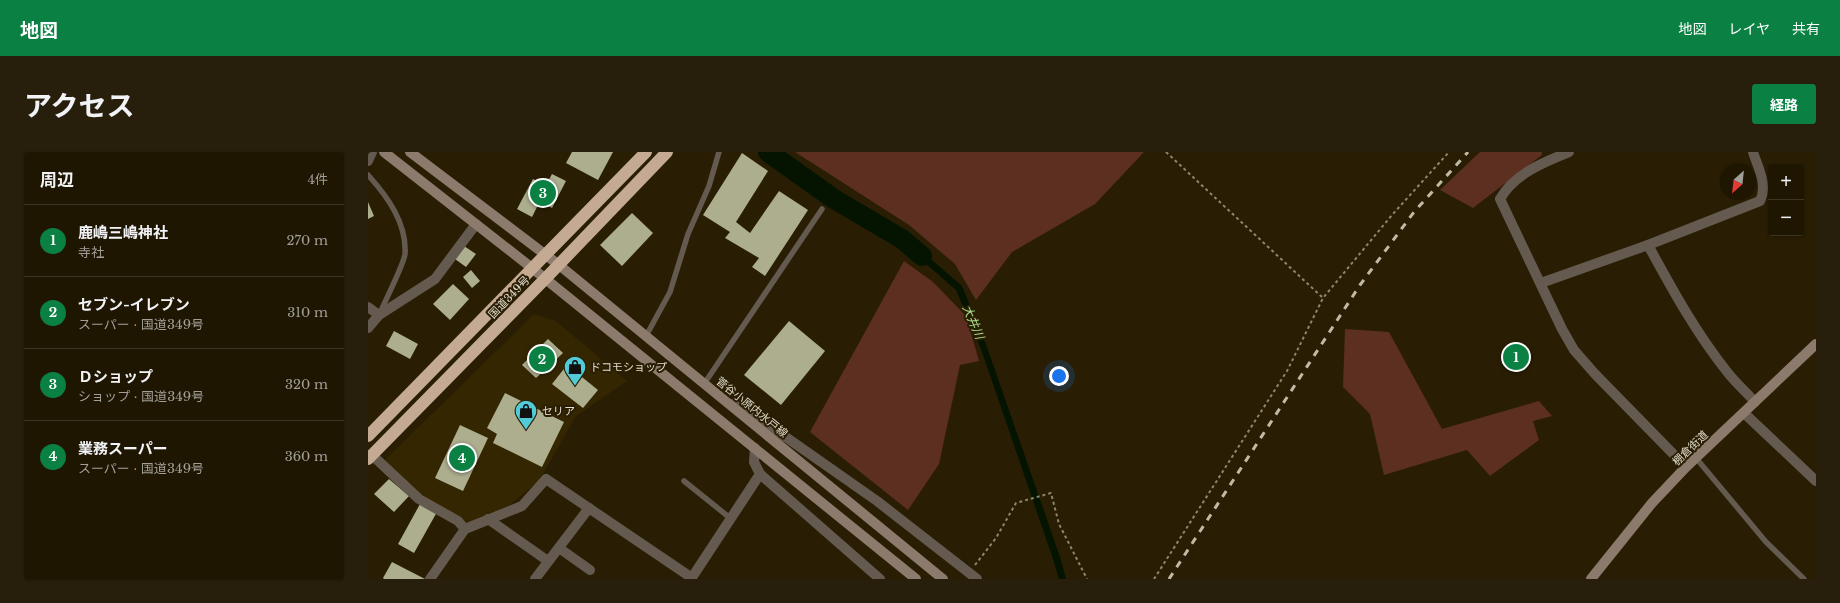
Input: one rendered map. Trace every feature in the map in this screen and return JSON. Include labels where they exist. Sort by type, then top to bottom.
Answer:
[{"type":"highway","name":"国道349号","points":[[368,436],[646,152]]},
{"type":"highway","name":"国道349号","points":[[370,457],[546,279],[667,152]]},
{"type":"main road","points":[[384,152],[546,279],[916,579]]},
{"type":"main road","name":"菅谷小原内水戸線","points":[[410,152],[559,265],[943,579]]},
{"type":"main road","name":"棚倉街道","points":[[1591,579],[1652,503],[1686,467],[1816,344]]},
{"type":"street","points":[[368,161],[372,152]]},
{"type":"street","points":[[1569,152],[1528,172],[1507,187],[1500,199],[1562,329],[1574,350],[1686,467]]},
{"type":"street","points":[[1541,283],[1648,245],[1760,201],[1764,193],[1763,185],[1753,152]]},
{"type":"street","points":[[368,328],[379,315],[435,279],[476,224]]},
{"type":"street","points":[[1648,245],[1675,295],[1704,340],[1728,374],[1755,402]]},
{"type":"street","points":[[368,307],[379,315]]},
{"type":"street","points":[[723,400],[750,412],[878,501],[974,576]]},
{"type":"street","points":[[1744,412],[1816,481]]},
{"type":"street","points":[[755,448],[754,462],[760,474],[880,579]]},
{"type":"street","points":[[370,457],[419,499],[458,521],[465,529]]},
{"type":"street","points":[[430,579],[465,529],[522,506],[546,479],[692,579],[730,518],[760,474]]},
{"type":"street","points":[[535,579],[589,508]]},
{"type":"street","points":[[488,519],[548,561]]},
{"type":"street","points":[[559,548],[590,570]]},
{"type":"lane","points":[[646,336],[670,292],[688,234],[709,186],[719,152]]},
{"type":"lane","points":[[368,175],[386,195],[402,229],[405,254],[379,315]]},
{"type":"lane","points":[[704,384],[822,209]]},
{"type":"lane","points":[[1696,458],[1766,542],[1804,579]]},
{"type":"lane","points":[[684,481],[730,518]]},
{"type":"path","points":[[1166,152],[1323,298]]},
{"type":"path","points":[[1154,579],[1287,370],[1323,298],[1392,215],[1448,152]]},
{"type":"path","points":[[974,576],[1016,503],[1051,493],[1059,524],[1087,579]]},
{"type":"shaded area","points":[[795,152],[1144,152],[1095,204],[1012,252],[976,300],[955,264],[909,225]]},
{"type":"shaded area","points":[[1480,152],[1542,152],[1542,155],[1473,208],[1440,190]]},
{"type":"shaded area","points":[[904,261],[933,282],[966,316],[979,361],[960,365],[939,464],[908,510],[810,432]]},
{"type":"shaded area","points":[[534,314],[556,321],[627,381],[576,416],[539,481],[506,508],[471,524],[418,496],[383,462]]},
{"type":"shaded area","points":[[1345,329],[1389,332],[1442,429],[1539,401],[1552,416],[1533,421],[1539,440],[1490,476],[1467,450],[1384,475],[1370,414],[1343,387]]},
{"type":"water","points":[[904,236],[962,286],[987,347],[1060,557],[1066,579],[1059,579],[981,349],[956,290],[900,241]]},
{"type":"building","points":[[572,152],[613,152],[598,180],[566,163]]},
{"type":"building","points":[[742,153],[768,171],[736,222],[750,233],[779,191],[808,210],[765,276],[752,267],[759,258],[725,238],[730,232],[703,215]]},
{"type":"building","points":[[552,174],[566,181],[552,208],[540,201],[532,217],[517,209],[533,179],[546,185]]},
{"type":"building","points":[[368,202],[374,216],[368,219]]},
{"type":"building","points":[[632,213],[653,233],[622,266],[600,245]]},
{"type":"building","points":[[464,246],[476,254],[466,267],[455,259]]},
{"type":"building","points":[[471,270],[480,281],[472,288],[463,277]]},
{"type":"building","points":[[453,284],[469,299],[450,320],[433,304]]},
{"type":"building","points":[[789,321],[825,351],[781,405],[744,375]]},
{"type":"building","points":[[394,331],[418,344],[410,359],[386,346]]},
{"type":"building","points":[[548,339],[563,353],[536,378],[522,365]]},
{"type":"building","name":"ドコモショップ","points":[[567,365],[598,390],[583,408],[552,384]]},
{"type":"building","name":"セリア","points":[[505,393],[564,422],[542,467],[493,443],[497,434],[487,428]]},
{"type":"building","points":[[460,425],[488,438],[463,491],[435,478]]},
{"type":"building","points":[[389,479],[409,496],[394,512],[374,494]]},
{"type":"building","points":[[420,504],[437,512],[414,553],[398,544]]},
{"type":"building","points":[[392,562],[425,579],[384,579],[383,578]]},
{"type":"waterway","name":"大井川","points":[[768,152],[834,199],[902,239],[922,256]]},
{"type":"railway","points":[[1169,579],[1360,285],[1414,212],[1468,152]]},
{"type":"place","name":"Ｄショップ","points":[[543,193]]},
{"type":"place","name":"鹿嶋三嶋神社","points":[[1516,357]]},
{"type":"place","name":"セブン-イレブン","points":[[542,359]]},
{"type":"place","name":"ドコモショップ","points":[[575,386]]},
{"type":"place","name":"セリア","points":[[526,430]]},
{"type":"place","name":"業務スーパー","points":[[462,458]]}]
